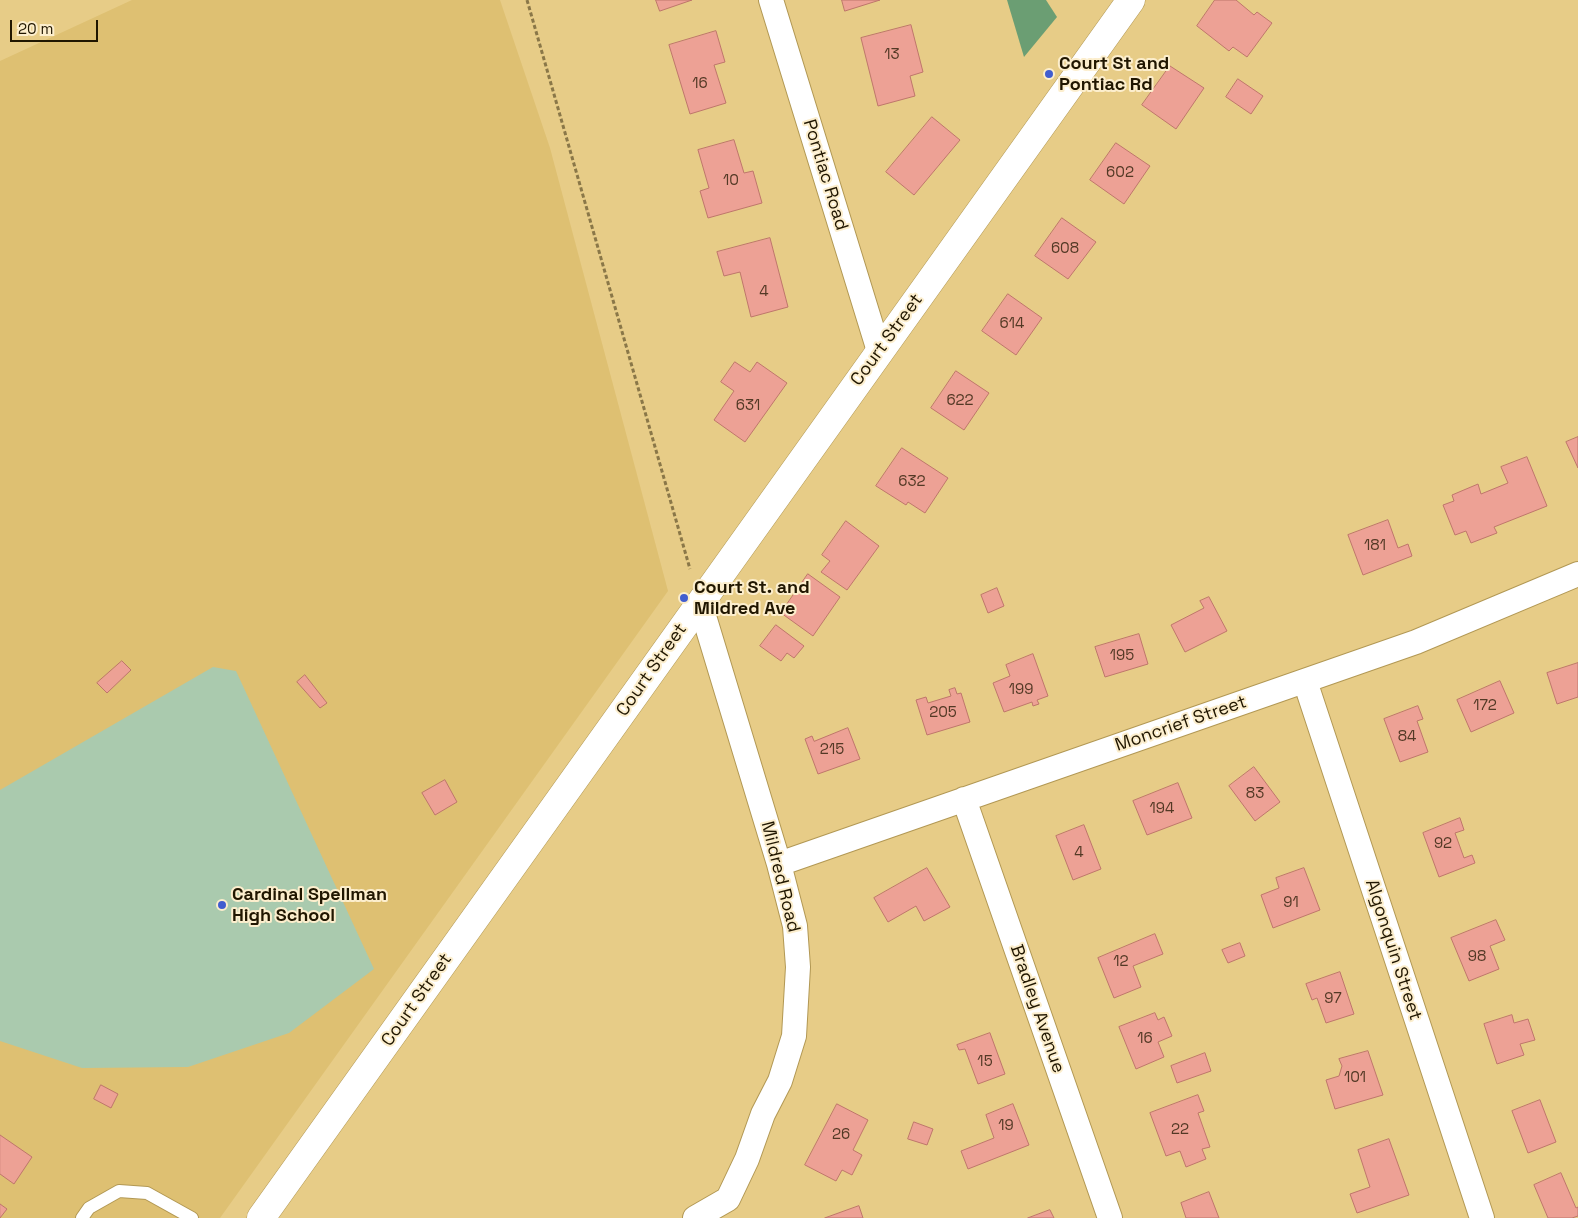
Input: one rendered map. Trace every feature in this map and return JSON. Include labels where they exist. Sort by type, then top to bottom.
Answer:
[{"type":"street","name":"Pontiac Road","points":[[772,0],[880,351]]},
{"type":"street","name":"Court Street","points":[[261,1218],[1131,0]]},
{"type":"street","name":"Moncrief Street","points":[[779,864],[1416,642],[1578,574]]},
{"type":"street","name":"Mildred Road","points":[[694,1218],[731,1208],[763,1114],[780,1081],[794,1036],[798,967],[795,934],[779,864],[700,602]]},
{"type":"street","name":"Algonquin Street","points":[[1305,681],[1482,1218]]},
{"type":"street","name":"Bradley Avenue","points":[[964,800],[1110,1218]]},
{"type":"lane","points":[[82,1218],[90,1208],[119,1191],[147,1193],[192,1218]]},
{"type":"path","points":[[527,0],[700,602]]},
{"type":"shaded area","name":"Cardinal Spellman High School","points":[[132,0],[500,0],[550,148],[668,591],[220,1218],[0,1218],[0,61]]},
{"type":"green space","points":[[1007,0],[1046,0],[1057,17],[1024,57]]},
{"type":"green space","points":[[213,667],[236,671],[374,969],[289,1033],[188,1067],[82,1068],[0,1041],[0,790]]},
{"type":"building","points":[[656,0],[692,0],[660,11]]},
{"type":"building","points":[[842,0],[880,0],[845,11]]},
{"type":"building","points":[[1215,0],[1236,0],[1254,15],[1257,12],[1272,23],[1247,57],[1233,47],[1229,51],[1197,26]]},
{"type":"building","points":[[911,25],[923,72],[910,76],[915,96],[878,106],[861,38]]},
{"type":"building","points":[[716,31],[725,62],[714,65],[726,103],[690,114],[669,45]]},
{"type":"building","points":[[1170,66],[1204,88],[1176,129],[1142,105]]},
{"type":"building","points":[[1238,79],[1263,96],[1251,114],[1226,97]]},
{"type":"building","points":[[932,117],[960,140],[914,195],[886,172]]},
{"type":"building","points":[[734,140],[744,173],[753,171],[762,203],[708,218],[700,191],[709,188],[698,150]]},
{"type":"building","points":[[1116,143],[1150,166],[1124,204],[1090,180]]},
{"type":"building","points":[[1062,218],[1096,242],[1068,279],[1035,256]]},
{"type":"building","points":[[770,238],[788,307],[751,317],[740,272],[724,276],[717,252]]},
{"type":"building","points":[[1008,294],[1042,318],[1016,355],[982,331]]},
{"type":"building","points":[[735,362],[750,372],[757,362],[787,383],[745,442],[714,420],[734,391],[721,382]]},
{"type":"building","points":[[956,371],[989,393],[964,430],[931,408]]},
{"type":"building","points":[[1578,437],[1578,468],[1566,442]]},
{"type":"building","points":[[902,448],[948,478],[925,513],[908,502],[906,505],[876,486]]},
{"type":"building","points":[[1527,457],[1547,506],[1494,527],[1497,533],[1471,543],[1466,531],[1455,535],[1443,505],[1454,501],[1452,495],[1478,484],[1481,494],[1508,483],[1501,467]]},
{"type":"building","points":[[1388,520],[1398,548],[1408,544],[1412,556],[1363,575],[1348,535]]},
{"type":"building","points":[[846,521],[879,546],[847,590],[821,572],[830,561],[822,555]]},
{"type":"building","points":[[808,574],[840,597],[813,636],[781,613]]},
{"type":"building","points":[[997,588],[1004,606],[988,613],[981,595]]},
{"type":"building","points":[[1209,597],[1227,631],[1185,652],[1171,625],[1204,608],[1200,601]]},
{"type":"building","points":[[776,625],[804,646],[794,658],[787,653],[781,661],[760,646]]},
{"type":"building","points":[[1139,634],[1148,664],[1105,677],[1095,647]]},
{"type":"building","points":[[1033,654],[1048,696],[1037,700],[1039,704],[1033,706],[1032,702],[1004,712],[993,683],[1010,676],[1006,665]]},
{"type":"building","points":[[122,661],[131,670],[107,693],[97,683]]},
{"type":"building","points":[[1578,663],[1578,697],[1557,704],[1547,673]]},
{"type":"building","points":[[305,675],[327,703],[320,708],[297,682]]},
{"type":"building","points":[[1500,681],[1514,713],[1471,732],[1457,700]]},
{"type":"building","points":[[955,688],[957,694],[961,693],[970,722],[927,735],[916,700],[926,697],[928,703],[951,696],[949,690]]},
{"type":"building","points":[[1418,706],[1423,719],[1417,721],[1428,752],[1400,762],[1384,719]]},
{"type":"building","points":[[848,728],[860,759],[818,774],[805,739],[812,736],[814,741]]},
{"type":"building","points":[[1254,767],[1280,802],[1255,821],[1229,786]]},
{"type":"building","points":[[445,780],[457,802],[435,815],[422,793]]},
{"type":"building","points":[[1178,783],[1192,818],[1147,835],[1133,801]]},
{"type":"building","points":[[1460,818],[1464,830],[1455,833],[1464,858],[1472,855],[1475,863],[1439,877],[1423,833]]},
{"type":"building","points":[[1084,825],[1101,869],[1073,880],[1056,836]]},
{"type":"building","points":[[927,868],[950,907],[924,921],[916,906],[888,922],[874,898]]},
{"type":"building","points":[[1304,868],[1320,910],[1273,928],[1261,895],[1279,888],[1276,878]]},
{"type":"building","points":[[1496,920],[1505,940],[1490,946],[1499,969],[1469,981],[1451,938]]},
{"type":"building","points":[[1155,934],[1163,954],[1133,966],[1141,987],[1114,998],[1098,958]]},
{"type":"building","points":[[1240,943],[1245,956],[1228,963],[1222,950]]},
{"type":"building","points":[[1340,972],[1354,1014],[1326,1023],[1317,998],[1312,1000],[1306,984]]},
{"type":"building","points":[[1155,1013],[1158,1020],[1164,1017],[1172,1036],[1158,1042],[1164,1057],[1136,1069],[1119,1027]]},
{"type":"building","points":[[1512,1015],[1514,1023],[1528,1019],[1535,1040],[1520,1044],[1524,1055],[1497,1064],[1484,1024]]},
{"type":"building","points":[[990,1033],[1005,1074],[978,1084],[965,1049],[959,1050],[957,1045]]},
{"type":"building","points":[[1368,1051],[1383,1095],[1335,1109],[1326,1080],[1339,1076],[1342,1066],[1339,1059]]},
{"type":"building","points":[[1205,1053],[1211,1071],[1177,1083],[1171,1066]]},
{"type":"building","points":[[101,1085],[118,1094],[111,1108],[94,1099]]},
{"type":"building","points":[[1198,1095],[1204,1111],[1198,1113],[1210,1147],[1202,1149],[1206,1159],[1186,1167],[1180,1151],[1166,1156],[1150,1113]]},
{"type":"building","points":[[1540,1100],[1556,1142],[1528,1153],[1512,1111]]},
{"type":"building","points":[[837,1104],[868,1120],[853,1150],[862,1155],[852,1175],[842,1170],[836,1181],[805,1165]]},
{"type":"building","points":[[1013,1104],[1029,1145],[968,1169],[961,1151],[994,1138],[986,1115]]},
{"type":"building","points":[[914,1122],[933,1129],[927,1145],[908,1139]]},
{"type":"building","points":[[0,1135],[32,1157],[14,1184],[0,1174]]},
{"type":"building","points":[[1389,1139],[1409,1195],[1357,1213],[1350,1194],[1370,1187],[1358,1150]]},
{"type":"building","points":[[1561,1173],[1576,1208],[1578,1207],[1578,1216],[1572,1218],[1548,1218],[1534,1185]]},
{"type":"building","points":[[1209,1192],[1219,1218],[1186,1218],[1181,1203]]},
{"type":"building","points":[[0,1204],[7,1209],[0,1218]]},
{"type":"building","points":[[859,1206],[863,1218],[825,1218]]},
{"type":"building","points":[[1050,1210],[1054,1218],[1028,1218]]},
{"type":"place","name":"Court St and Pontiac Rd","points":[[1049,74]]},
{"type":"place","name":"Court St. and Mildred Ave","points":[[684,598]]},
{"type":"place","name":"Cardinal Spellman High School","points":[[222,905]]}]
